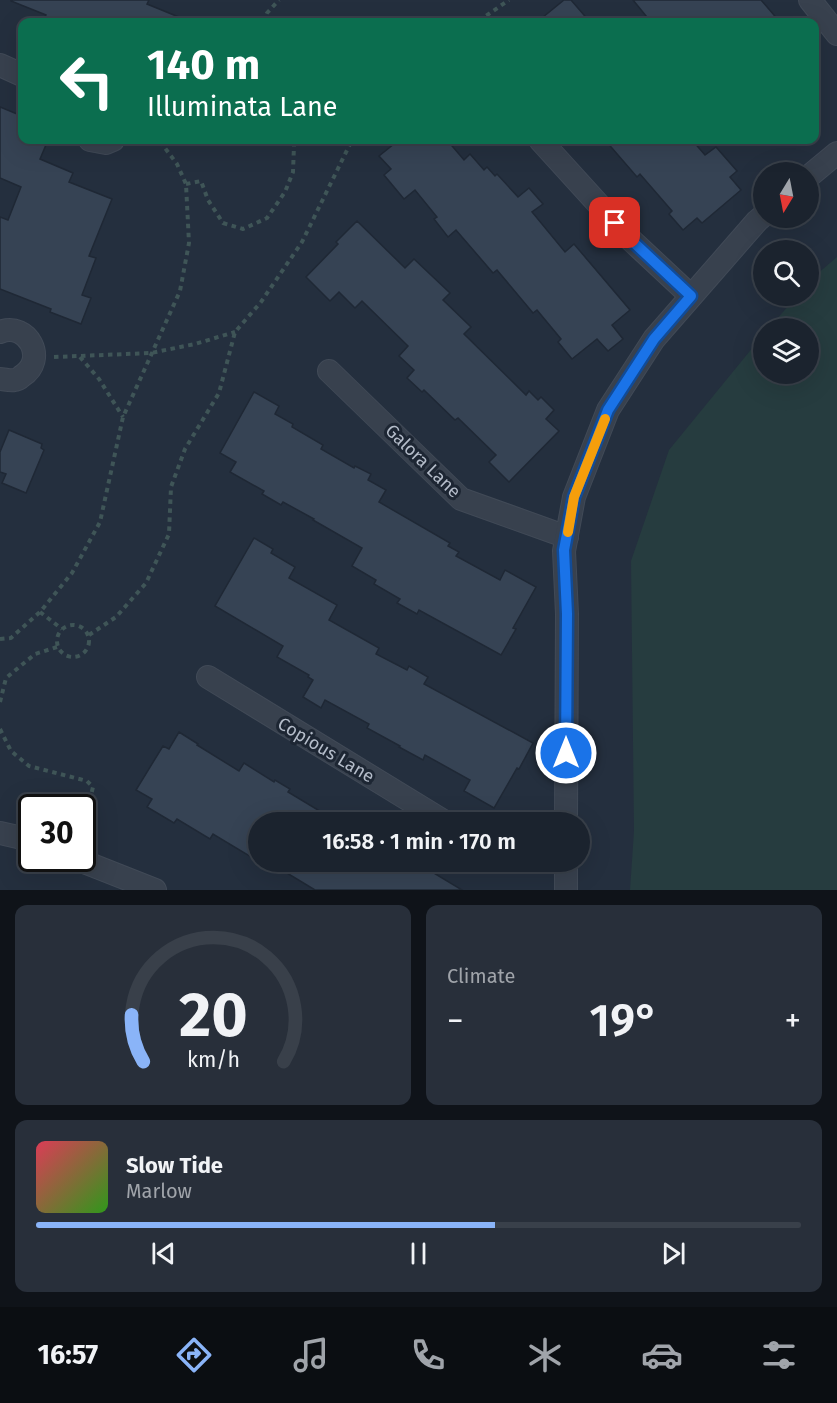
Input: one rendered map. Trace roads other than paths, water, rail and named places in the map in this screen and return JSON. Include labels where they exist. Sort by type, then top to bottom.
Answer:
[{"type":"street","points":[[810,0],[837,34]]},
{"type":"street","points":[[0,65],[18,73]]},
{"type":"street","points":[[544,144],[630,239],[691,296]]},
{"type":"street","points":[[819,168],[837,153]]},
{"type":"street","points":[[566,812],[567,614],[564,550],[574,497],[608,410],[654,339],[753,226]]},
{"type":"street","points":[[0,332],[3,330],[19,331],[32,342],[35,357],[29,372],[16,380],[0,379]]},
{"type":"street","name":"Galora Lane","points":[[329,371],[461,499],[567,537]]},
{"type":"street","name":"Copious Lane","points":[[208,677],[429,812]]},
{"type":"street","points":[[0,833],[18,836]]},
{"type":"street","points":[[96,867],[155,890]]},
{"type":"street","points":[[566,872],[566,890]]}]
